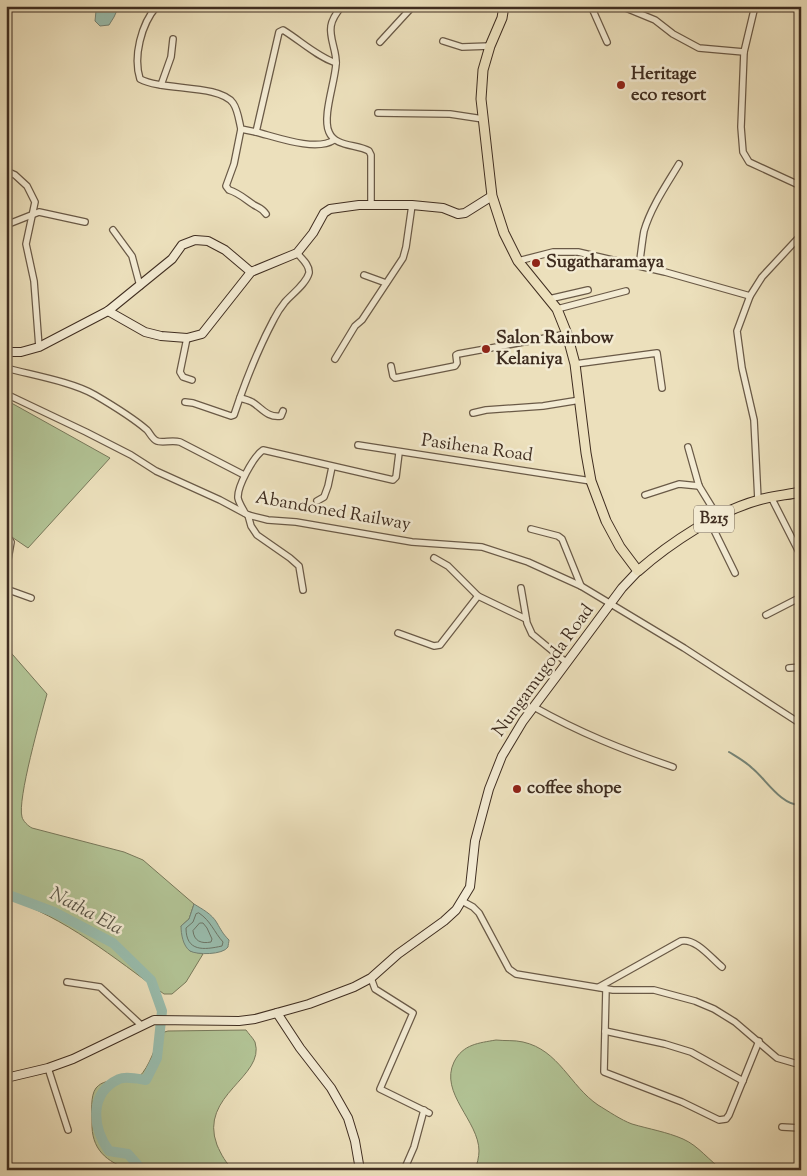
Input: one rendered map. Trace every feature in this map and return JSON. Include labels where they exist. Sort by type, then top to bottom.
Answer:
[{"type":"main road","points":[[504,6],[502,18],[490,46],[483,70],[481,99],[492,196],[504,233],[518,261],[557,309],[567,334],[575,364],[591,481],[606,521],[620,547],[638,571]]},
{"type":"main road","name":"B215","points":[[638,571],[658,553],[690,532],[714,520],[758,500],[801,492]]},
{"type":"street","points":[[157,6],[152,12],[144,32],[137,59],[140,79],[149,84],[224,95],[233,103],[241,129],[234,164],[226,186],[229,190],[262,208],[266,214]]},
{"type":"street","points":[[342,6],[333,19],[331,26],[330,37],[336,63],[328,118],[329,133],[334,140],[369,151],[371,155],[371,205]]},
{"type":"street","points":[[380,42],[413,6]]},
{"type":"street","points":[[591,6],[608,42]]},
{"type":"street","points":[[621,6],[655,20],[673,34],[699,48],[744,52]]},
{"type":"street","points":[[755,6],[744,52],[740,127],[743,152],[749,162],[801,186]]},
{"type":"street","points":[[256,132],[279,32],[283,30],[306,45],[318,56],[336,63]]},
{"type":"street","points":[[161,85],[171,57],[173,39]]},
{"type":"street","points":[[443,41],[462,47],[490,46]]},
{"type":"street","points":[[378,113],[450,114],[483,119]]},
{"type":"street","points":[[241,129],[320,145],[334,140]]},
{"type":"street","points":[[639,266],[644,230],[660,194],[680,164]]},
{"type":"street","points":[[6,170],[15,174],[32,194],[35,202],[26,244],[34,282],[39,347]]},
{"type":"street","points":[[108,311],[145,332],[161,336],[187,338],[202,334],[251,272],[297,253],[313,233],[324,213],[330,209],[371,205],[412,205],[443,208],[458,214],[464,213],[492,196]]},
{"type":"street","points":[[335,359],[355,326],[362,320],[403,258],[412,205]]},
{"type":"street","points":[[6,225],[39,212],[85,222]]},
{"type":"street","points":[[113,230],[132,256],[140,286]]},
{"type":"street","points":[[758,500],[754,420],[742,368],[737,331],[750,296],[762,278],[801,235]]},
{"type":"street","points":[[7,353],[21,352],[39,347],[108,311],[172,259],[182,245],[195,240],[208,241],[225,250],[251,272]]},
{"type":"street","points":[[518,261],[552,252],[578,252],[718,286],[750,296]]},
{"type":"street","points":[[185,402],[233,416],[274,318],[284,303],[309,274],[309,269],[297,253]]},
{"type":"street","points":[[364,275],[386,283]]},
{"type":"street","points":[[549,299],[588,290]]},
{"type":"street","points":[[557,309],[626,291]]},
{"type":"street","points":[[391,366],[395,378],[455,366],[457,363],[456,355],[458,354],[567,334]]},
{"type":"street","points":[[187,338],[180,372],[183,376],[192,380]]},
{"type":"street","points":[[575,364],[657,353],[662,388]]},
{"type":"street","points":[[6,368],[79,388],[95,395],[148,430],[156,441],[171,440],[180,442],[244,476]]},
{"type":"street","name":"Abandoned Railway","points":[[6,394],[131,455],[156,471],[247,514],[268,520],[296,522],[412,542],[482,547],[528,562],[581,586],[684,648],[801,724]]},
{"type":"street","points":[[240,398],[253,403],[263,413],[275,417],[281,416],[283,411]]},
{"type":"street","points":[[474,413],[486,410],[543,406],[580,400]]},
{"type":"street","name":"Pasihena Road","points":[[358,446],[591,481]]},
{"type":"street","points":[[688,447],[700,486],[735,573]]},
{"type":"street","points":[[303,590],[299,566],[257,536],[238,498],[244,476],[259,453],[263,450],[393,480],[396,477],[398,453]]},
{"type":"street","points":[[317,500],[324,497],[332,467]]},
{"type":"street","points":[[645,495],[679,484],[700,486]]},
{"type":"street","points":[[771,498],[801,556]]},
{"type":"street","points":[[531,529],[558,536],[562,539],[581,586]]},
{"type":"street","points":[[6,534],[11,542],[6,571]]},
{"type":"street","points":[[434,558],[448,566],[478,596],[526,618]]},
{"type":"street","name":"Nungamugoda Road","points":[[141,1026],[154,1020],[170,1019],[255,1020],[309,1004],[354,987],[371,978],[398,954],[444,921],[456,910],[470,887],[475,841],[489,789],[502,756],[534,707],[610,604],[638,571]]},
{"type":"street","points":[[521,588],[526,618],[532,634],[567,663]]},
{"type":"street","points":[[6,589],[31,598]]},
{"type":"street","points":[[398,633],[434,646],[440,645],[478,596]]},
{"type":"street","points":[[766,615],[801,597]]},
{"type":"street","points":[[789,668],[801,667]]},
{"type":"street","points":[[534,707],[570,727],[621,750],[673,767]]},
{"type":"street","points":[[462,901],[479,913],[510,969],[516,974],[606,989],[654,990],[695,1001],[714,1009],[735,1022],[760,1041],[777,1058],[801,1065]]},
{"type":"street","points":[[599,987],[686,940],[692,942],[722,967]]},
{"type":"street","points":[[6,960],[8,996],[6,1002]]},
{"type":"street","points":[[371,978],[374,989],[413,1013],[380,1089],[426,1112],[404,1170]]},
{"type":"street","points":[[6,1078],[48,1068],[82,1055],[141,1026],[100,986],[67,982]]},
{"type":"street","points":[[606,989],[604,1072],[682,1102],[719,1120],[726,1119],[729,1115],[760,1041]]},
{"type":"street","points":[[277,1013],[300,1048],[331,1088],[348,1118],[355,1141],[360,1170]]},
{"type":"street","points":[[605,1031],[666,1044],[691,1052],[743,1081]]},
{"type":"street","points":[[48,1068],[68,1130]]},
{"type":"street","points":[[782,1127],[801,1128]]},
{"type":"shaded area","points":[[6,400],[110,458],[28,548],[6,533]]},
{"type":"shaded area","points":[[6,647],[47,694],[26,776],[21,808],[22,817],[32,828],[124,852],[143,860],[194,904],[189,919],[181,926],[190,951],[203,954],[186,982],[172,994],[164,994],[69,927],[28,906],[6,898]]},
{"type":"shaded area","points":[[246,1030],[255,1042],[256,1054],[251,1066],[216,1113],[214,1128],[217,1145],[226,1162],[234,1170],[135,1171],[114,1163],[97,1147],[92,1131],[92,1100],[94,1091],[106,1082],[129,1081],[139,1077],[149,1062],[161,1033],[168,1031]]},
{"type":"shaded area","points":[[496,1040],[520,1041],[535,1046],[555,1060],[588,1097],[598,1105],[632,1124],[671,1134],[689,1142],[723,1170],[475,1170],[479,1153],[477,1140],[455,1096],[451,1073],[454,1062],[462,1051],[472,1045]]},
{"type":"water","points":[[93,6],[119,6],[109,25],[100,26],[95,21],[96,11]]},
{"type":"water","points":[[194,904],[207,912],[215,920],[229,940],[228,947],[225,950],[210,954],[198,953],[190,951],[186,946],[181,926],[189,919]]},
{"type":"waterway","points":[[729,752],[750,766],[780,796],[787,801],[801,805]]},
{"type":"waterway","name":"Natha Ela","points":[[6,894],[54,912],[113,943],[151,980],[162,1011],[157,1058],[146,1080],[122,1078],[109,1085],[102,1093],[96,1111],[99,1132],[109,1151],[128,1154],[142,1170]]},
{"type":"place","name":"Heritage eco resort","points":[[621,85]]},
{"type":"place","name":"Sugatharamaya","points":[[536,263]]},
{"type":"place","name":"Salon Rainbow Kelaniya","points":[[486,349]]},
{"type":"place","name":"coffee shope","points":[[517,789]]}]
